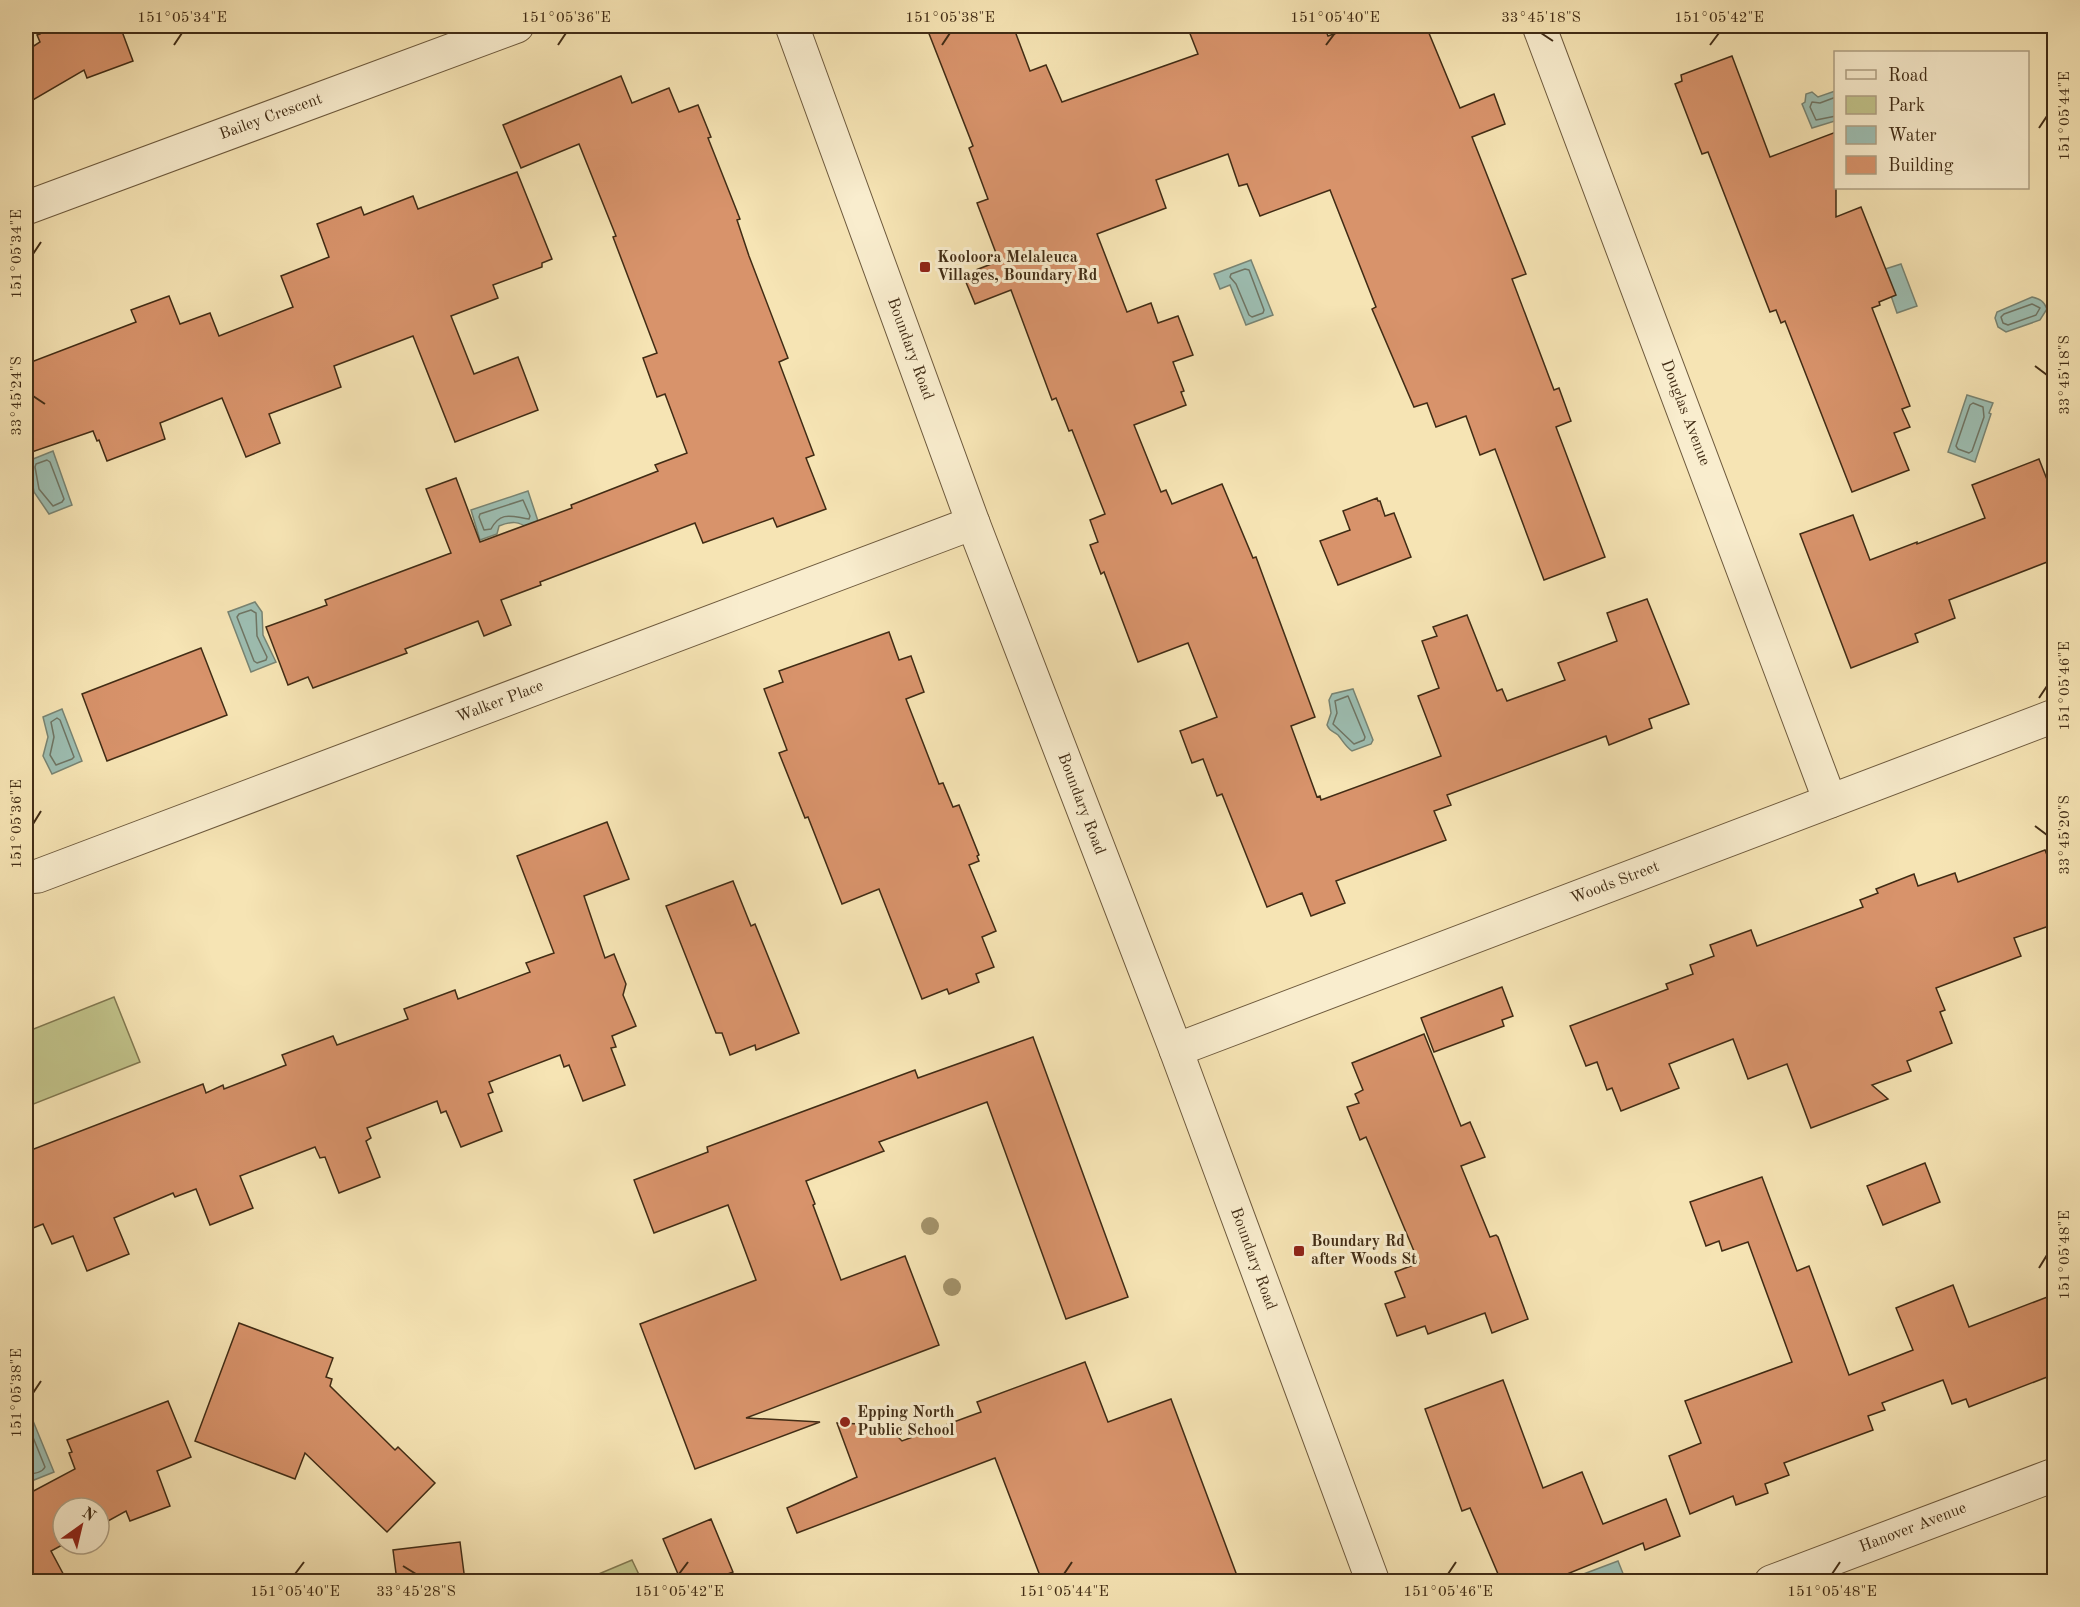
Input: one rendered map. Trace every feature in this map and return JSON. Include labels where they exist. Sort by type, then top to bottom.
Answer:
[{"type":"street","name":"Bailey Crescent","points":[[26,208],[517,26]]},
{"type":"street","name":"Boundary Road","points":[[792,26],[973,523],[1176,1050],[1373,1581]]},
{"type":"street","name":"Douglas Avenue","points":[[1539,26],[1830,801]]},
{"type":"street","name":"Walker Place","points":[[26,876],[38,876],[973,523]]},
{"type":"street","name":"Woods Street","points":[[1176,1050],[2055,716]]},
{"type":"street","name":"Hanover Avenue","points":[[1771,1581],[2055,1475]]},
{"type":"green space","points":[[114,997],[140,1062],[26,1107],[26,1032]]},
{"type":"green space","points":[[632,1560],[642,1581],[582,1581]]},
{"type":"water","points":[[1834,91],[1834,121],[1812,128],[1802,104],[1805,102],[1806,94],[1812,92],[1818,97]]},
{"type":"water","points":[[1251,260],[1273,315],[1246,325],[1230,285],[1220,289],[1214,274]]},
{"type":"water","points":[[1901,264],[1917,306],[1897,313],[1882,270]]},
{"type":"water","points":[[2032,297],[2045,304],[2047,309],[2040,320],[2006,332],[1998,327],[1995,318],[1997,312]]},
{"type":"water","points":[[1967,395],[1993,403],[1975,462],[1948,452]]},
{"type":"water","points":[[53,451],[72,505],[49,514],[34,492],[28,461]]},
{"type":"water","points":[[528,491],[538,521],[530,529],[518,523],[504,524],[499,526],[497,534],[480,540],[471,510]]},
{"type":"water","points":[[255,602],[262,612],[263,635],[276,662],[251,672],[228,612]]},
{"type":"water","points":[[1353,689],[1373,740],[1371,744],[1352,751],[1327,725],[1331,713],[1329,700],[1332,694]]},
{"type":"water","points":[[62,709],[82,761],[52,774],[43,756],[48,737],[43,717]]},
{"type":"water","points":[[31,1416],[54,1472],[29,1482],[26,1478],[26,1418]]},
{"type":"water","points":[[1618,1561],[1624,1576],[1610,1581],[1565,1581]]},
{"type":"building","points":[[37,26],[120,26],[133,61],[87,78],[84,70],[26,104],[26,51],[40,42]]},
{"type":"building","points":[[926,26],[1013,26],[1030,71],[1046,65],[1062,102],[1198,54],[1187,26],[1324,26],[1328,36],[1357,26],[1426,26],[1460,108],[1494,94],[1505,124],[1472,137],[1526,274],[1512,279],[1554,390],[1559,388],[1571,421],[1556,427],[1605,557],[1544,580],[1495,449],[1480,455],[1466,416],[1436,427],[1427,403],[1414,407],[1372,309],[1376,307],[1330,190],[1260,216],[1247,184],[1239,186],[1228,154],[1156,180],[1166,208],[1097,234],[1127,312],[1151,303],[1158,323],[1178,316],[1193,355],[1173,362],[1184,391],[1181,392],[1186,405],[1134,425],[1161,492],[1166,490],[1172,504],[1222,484],[1253,558],[1256,557],[1315,717],[1291,726],[1317,797],[1320,796],[1321,800],[1441,756],[1418,696],[1439,688],[1422,641],[1437,636],[1433,627],[1467,615],[1497,691],[1502,689],[1507,701],[1565,680],[1558,663],[1617,641],[1607,613],[1647,599],[1689,704],[1649,719],[1652,728],[1609,745],[1606,736],[1447,795],[1451,805],[1434,811],[1446,840],[1336,881],[1345,903],[1311,916],[1302,893],[1267,907],[1222,794],[1217,796],[1203,759],[1192,763],[1180,731],[1217,717],[1188,643],[1138,662],[1104,572],[1101,574],[1090,545],[1098,542],[1090,520],[1105,514],[1072,430],[1069,431],[1056,398],[1052,400],[1011,290],[975,304],[963,275],[999,261],[977,203],[988,199],[969,148],[973,146]]},
{"type":"building","points":[[1732,56],[1770,157],[1834,133],[1836,217],[1861,207],[1896,295],[1879,302],[1880,305],[1872,308],[1910,406],[1902,409],[1910,427],[1894,433],[1909,470],[1852,492],[1785,321],[1781,323],[1776,310],[1770,312],[1708,152],[1702,154],[1675,84],[1682,81],[1681,75]]},
{"type":"building","points":[[621,76],[632,103],[669,88],[679,112],[698,105],[711,137],[708,138],[740,219],[737,220],[749,256],[788,358],[779,362],[814,455],[806,458],[826,509],[777,527],[773,518],[703,543],[695,523],[540,582],[541,585],[501,600],[511,625],[484,636],[478,621],[405,649],[407,653],[313,688],[308,677],[288,685],[266,627],[327,605],[325,600],[451,553],[426,489],[456,478],[480,542],[572,508],[571,505],[658,471],[655,465],[687,453],[665,394],[657,397],[643,358],[657,353],[613,237],[616,236],[579,144],[521,168],[503,125]]},
{"type":"building","points":[[517,172],[552,259],[542,263],[542,267],[493,285],[498,298],[451,316],[474,374],[518,357],[538,410],[455,442],[413,336],[334,366],[341,387],[269,414],[280,443],[246,457],[222,398],[160,423],[165,439],[107,461],[93,431],[26,454],[26,364],[136,322],[131,310],[169,296],[180,324],[210,313],[219,336],[293,307],[281,276],[329,257],[317,224],[361,207],[364,215],[413,196],[418,209]]},
{"type":"building","points":[[2039,459],[2055,500],[2055,559],[1949,600],[1955,618],[1915,634],[1918,642],[1851,668],[1800,534],[1853,515],[1870,560],[1985,518],[1972,485]]},
{"type":"building","points":[[1377,498],[1385,516],[1394,513],[1411,557],[1338,585],[1320,541],[1350,530],[1343,511]]},
{"type":"building","points":[[889,632],[899,660],[911,656],[924,692],[906,699],[939,784],[943,783],[953,807],[959,805],[979,855],[977,856],[979,861],[969,865],[996,931],[982,937],[994,967],[976,974],[979,982],[949,994],[947,989],[922,999],[879,889],[842,904],[808,817],[805,818],[779,753],[787,750],[764,689],[783,682],[779,671]]},
{"type":"building","points":[[201,648],[227,715],[107,761],[82,694]]},
{"type":"building","points":[[607,822],[629,879],[584,896],[605,958],[614,954],[626,984],[623,995],[636,1026],[612,1036],[616,1047],[611,1048],[625,1085],[583,1101],[569,1065],[564,1067],[560,1055],[489,1082],[493,1092],[488,1094],[502,1131],[461,1147],[446,1111],[441,1113],[437,1101],[367,1128],[371,1138],[366,1141],[380,1177],[339,1193],[325,1157],[320,1158],[315,1147],[240,1176],[253,1208],[210,1225],[196,1189],[175,1197],[173,1193],[114,1218],[129,1254],[87,1271],[73,1236],[52,1244],[43,1224],[26,1231],[26,1152],[203,1084],[206,1093],[223,1085],[224,1089],[286,1065],[282,1055],[333,1036],[337,1045],[408,1019],[404,1009],[455,990],[458,999],[530,972],[526,963],[554,953],[517,856]]},
{"type":"building","points":[[2045,850],[2055,875],[2055,924],[2014,938],[2021,956],[1936,988],[1945,1010],[1940,1012],[1952,1043],[1907,1061],[1911,1071],[1872,1085],[1888,1099],[1811,1128],[1787,1064],[1748,1079],[1733,1039],[1669,1064],[1679,1088],[1621,1111],[1612,1088],[1607,1090],[1597,1062],[1586,1066],[1570,1026],[1668,989],[1666,984],[1693,974],[1690,965],[1714,956],[1710,945],[1751,930],[1757,946],[1863,907],[1860,900],[1878,893],[1876,889],[1914,874],[1918,886],[1955,873],[1958,882]]},
{"type":"building","points":[[733,881],[751,926],[755,924],[799,1033],[756,1050],[755,1045],[730,1055],[722,1033],[716,1033],[666,906]]},
{"type":"building","points":[[1502,987],[1513,1016],[1502,1020],[1504,1026],[1434,1052],[1421,1018]]},
{"type":"building","points":[[1424,1034],[1461,1126],[1470,1122],[1485,1157],[1461,1166],[1490,1237],[1496,1235],[1498,1237],[1528,1319],[1492,1333],[1485,1313],[1428,1334],[1425,1326],[1397,1336],[1385,1304],[1405,1297],[1395,1272],[1419,1263],[1366,1137],[1360,1140],[1347,1107],[1359,1103],[1355,1094],[1363,1090],[1352,1063]]},
{"type":"building","points":[[1033,1037],[1128,1297],[1066,1319],[987,1102],[879,1142],[884,1151],[806,1181],[815,1204],[813,1205],[841,1280],[905,1256],[939,1345],[746,1418],[820,1422],[695,1469],[640,1324],[756,1280],[728,1205],[654,1233],[634,1180],[708,1152],[707,1147],[915,1070],[918,1078]]},
{"type":"building","points":[[1925,1163],[1940,1202],[1883,1225],[1867,1186]]},
{"type":"building","points":[[1762,1177],[1797,1271],[1809,1266],[1849,1375],[1913,1350],[1896,1308],[1953,1285],[1969,1327],[2055,1294],[2055,1374],[1969,1407],[1966,1399],[1952,1404],[1943,1380],[1882,1403],[1885,1410],[1868,1416],[1873,1430],[1784,1463],[1789,1475],[1765,1484],[1768,1493],[1736,1505],[1733,1496],[1690,1514],[1669,1456],[1701,1443],[1685,1401],[1792,1362],[1748,1242],[1722,1251],[1719,1241],[1706,1246],[1690,1202]]},
{"type":"building","points":[[239,1323],[333,1358],[326,1377],[332,1379],[330,1386],[395,1450],[398,1447],[435,1483],[387,1532],[305,1453],[295,1479],[195,1441]]},
{"type":"building","points":[[1085,1362],[1108,1422],[1171,1399],[1239,1581],[1042,1581],[995,1458],[797,1533],[787,1508],[857,1477],[837,1423],[886,1425],[902,1441],[981,1412],[977,1402]]},
{"type":"building","points":[[1503,1380],[1543,1488],[1582,1472],[1603,1524],[1666,1499],[1680,1536],[1645,1550],[1643,1543],[1550,1581],[1501,1581],[1470,1508],[1462,1511],[1425,1409]]},
{"type":"building","points":[[168,1401],[191,1457],[157,1471],[170,1506],[130,1521],[126,1511],[111,1519],[111,1496],[51,1496],[51,1556],[54,1556],[67,1581],[26,1581],[26,1495],[75,1469],[67,1440]]},
{"type":"building","points":[[711,1519],[733,1572],[709,1581],[681,1581],[663,1539]]},
{"type":"building","points":[[460,1542],[465,1581],[397,1581],[393,1550]]},
{"type":"place","name":"Kooloora Melaleuca Villages, Boundary Rd","points":[[925,267]]},
{"type":"place","name":"Boundary Rd after Woods St","points":[[1299,1251]]},
{"type":"place","name":"Epping North Public School","points":[[845,1422]]}]
